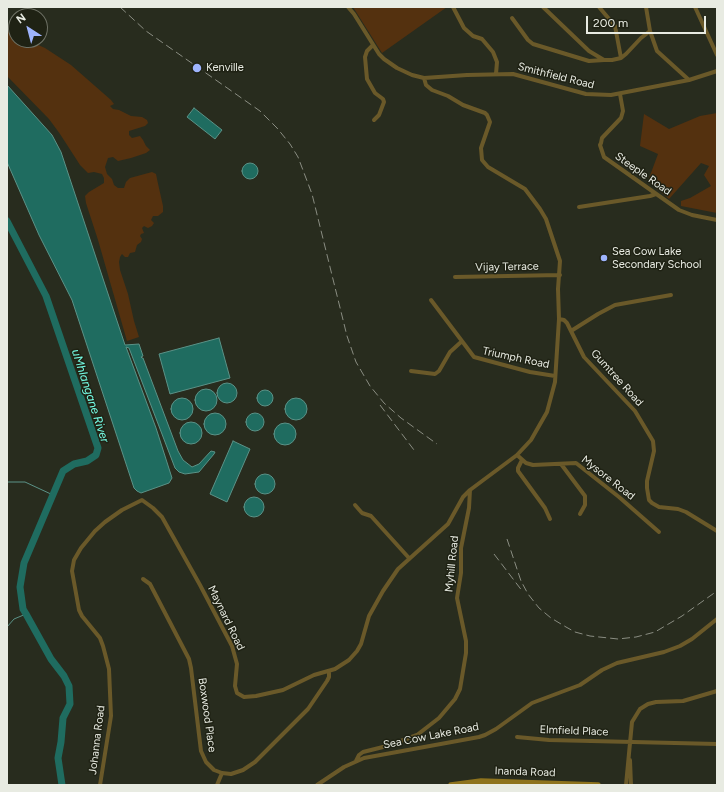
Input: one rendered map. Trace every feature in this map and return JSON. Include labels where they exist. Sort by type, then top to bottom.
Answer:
[{"type":"main road","name":"Inanda Road","points":[[452,785],[481,781],[598,785]]},
{"type":"street","name":"Smithfield Road","points":[[348,7],[384,59],[397,68],[412,75],[424,78],[517,74],[586,94],[600,96],[620,94],[690,80],[717,71]]},
{"type":"street","points":[[453,7],[464,28],[473,36],[482,39],[493,52],[496,62],[496,74]]},
{"type":"street","points":[[543,7],[589,51],[604,60]]},
{"type":"street","points":[[599,7],[615,26],[621,58]]},
{"type":"street","points":[[646,7],[650,31],[658,53],[690,80]]},
{"type":"street","points":[[695,7],[717,55]]},
{"type":"street","points":[[512,18],[528,40],[533,44],[589,61],[621,58],[650,31]]},
{"type":"street","points":[[373,45],[367,51],[365,57],[367,79],[375,93],[384,102],[379,115],[374,120]]},
{"type":"street","points":[[424,78],[426,85],[432,90],[448,96],[463,105],[485,113],[490,118],[489,126],[481,148],[482,160],[488,167],[525,189],[540,209],[548,223],[559,255],[559,319],[555,376],[550,403],[544,419],[531,440],[517,454],[470,490]]},
{"type":"street","name":"Steeple Road","points":[[620,94],[623,114],[619,121],[602,138],[600,145],[602,154],[609,162],[684,213],[692,216],[717,220]]},
{"type":"street","points":[[579,207],[656,194]]},
{"type":"street","name":"Vijay Terrace","points":[[455,277],[560,275]]},
{"type":"street","points":[[571,331],[615,305],[671,295]]},
{"type":"street","name":"Triumph Road","points":[[431,300],[461,342],[477,359],[530,372],[555,376]]},
{"type":"street","name":"Gumtree Road","points":[[559,319],[566,322],[584,357],[635,411],[653,441],[654,451],[646,488],[649,500],[652,504],[658,507],[678,509],[686,512],[717,531]]},
{"type":"street","points":[[411,371],[435,374],[439,371],[450,352],[461,342]]},
{"type":"street","points":[[517,454],[522,460],[518,471],[545,508],[550,519]]},
{"type":"street","name":"Mysore Road","points":[[522,460],[533,465],[574,462],[578,464],[659,532]]},
{"type":"street","points":[[561,464],[585,496],[585,505],[580,514]]},
{"type":"street","name":"Maynard Road","points":[[142,500],[162,517],[227,637],[236,660],[236,690],[239,695],[244,697],[283,690],[314,675],[329,671],[342,665],[357,651],[361,644],[369,616],[383,591],[398,569],[448,524],[463,497],[470,490]]},
{"type":"street","name":"Myhill Road","points":[[356,761],[359,755],[363,752],[411,738],[422,732],[443,714],[458,694],[463,673],[466,641],[457,598],[461,573],[461,548],[469,508],[470,490]]},
{"type":"street","name":"Johanna Road","points":[[100,785],[111,716],[108,669],[100,638],[79,610],[72,578],[72,566],[81,548],[100,526],[122,510],[142,500]]},
{"type":"street","points":[[355,505],[362,513],[371,516],[409,558]]},
{"type":"street","name":"Boxwood Place","points":[[143,579],[150,584],[189,659],[203,756],[210,766],[222,773]]},
{"type":"street","name":"Sea Cow Lake Road","points":[[317,785],[356,761],[371,756],[485,735],[532,702],[575,688],[617,662],[664,652],[680,646],[692,639],[717,619]]},
{"type":"street","points":[[217,785],[222,773],[231,774],[249,767],[300,718],[314,703],[327,682],[329,671]]},
{"type":"street","points":[[628,783],[632,722],[640,709],[648,704],[656,702],[683,701],[717,691]]},
{"type":"street","name":"Elmfield Place","points":[[517,737],[549,740],[717,744]]},
{"type":"shaded area","points":[[353,7],[447,7],[382,53]]},
{"type":"shaded area","points":[[7,25],[8,48],[45,48],[71,65],[111,100],[114,104],[110,106],[113,109],[119,110],[131,116],[142,117],[147,120],[148,123],[145,126],[129,131],[129,135],[132,138],[140,136],[150,150],[146,153],[118,161],[113,157],[108,158],[105,167],[107,174],[112,179],[114,185],[118,188],[124,188],[126,182],[130,178],[152,172],[156,174],[163,206],[163,212],[158,216],[153,216],[151,220],[154,223],[152,226],[148,228],[144,226],[142,228],[144,233],[140,236],[142,239],[137,245],[135,252],[130,253],[128,257],[125,257],[122,254],[119,262],[139,337],[127,341],[86,203],[85,196],[104,183],[102,174],[94,172],[88,173],[80,165],[49,119],[7,76]]},
{"type":"shaded area","points":[[717,113],[717,213],[681,206],[681,201],[690,198],[711,186],[704,175],[709,166],[701,163],[669,199],[648,181],[658,154],[640,146],[644,114],[669,129],[700,116]]},
{"type":"water","points":[[7,85],[52,135],[61,152],[125,345],[139,344],[143,356],[141,357],[143,358],[178,451],[183,460],[192,467],[199,464],[211,451],[215,452],[199,472],[185,474],[179,472],[175,468],[129,348],[126,347],[156,428],[172,478],[169,483],[141,493],[134,488],[72,300],[39,235],[7,162]]},
{"type":"water","points":[[194,108],[222,130],[215,139],[187,117]]},
{"type":"water","points":[[250,163],[256,165],[258,171],[256,177],[250,179],[244,177],[242,171],[244,165]]},
{"type":"water","points":[[219,338],[230,378],[170,394],[159,354]]},
{"type":"water","points":[[227,383],[234,386],[237,393],[234,400],[227,403],[220,400],[217,393],[220,386]]},
{"type":"water","points":[[206,389],[214,392],[217,400],[214,408],[206,411],[198,408],[195,400],[198,392]]},
{"type":"water","points":[[262,390],[268,390],[273,395],[271,404],[268,406],[262,406],[257,401],[257,395]]},
{"type":"water","points":[[182,398],[190,401],[193,409],[190,417],[182,420],[174,417],[171,409],[174,401]]},
{"type":"water","points":[[296,398],[304,401],[307,409],[304,417],[296,420],[288,417],[285,409],[288,401]]},
{"type":"water","points":[[215,413],[223,416],[226,424],[223,432],[215,435],[207,432],[204,424],[207,416]]},
{"type":"water","points":[[255,413],[261,416],[264,422],[261,428],[255,431],[249,428],[246,422],[249,416]]},
{"type":"water","points":[[191,422],[199,425],[202,433],[199,441],[191,444],[183,441],[180,433],[183,425]]},
{"type":"water","points":[[281,423],[289,423],[296,430],[296,438],[289,445],[281,445],[274,438],[274,430]]},
{"type":"water","points":[[233,441],[250,449],[227,502],[210,494]]},
{"type":"water","points":[[261,474],[269,474],[275,480],[275,488],[269,494],[261,494],[255,488],[255,480]]},
{"type":"water","points":[[250,497],[258,497],[264,503],[264,511],[258,517],[250,517],[244,511],[244,503]]},
{"type":"waterway","name":"uMhlangane River","points":[[7,221],[46,296],[98,448],[96,455],[87,461],[74,464],[63,471],[24,563],[20,587],[23,609],[51,659],[64,676],[69,686],[70,704],[63,718],[58,758],[62,785]]},
{"type":"waterway","points":[[7,482],[25,482],[53,495]]},
{"type":"waterway","points":[[7,627],[14,619],[26,614]]},
{"type":"railway","points":[[120,7],[146,31],[260,111],[290,144],[298,157],[312,194],[347,336],[356,362],[370,386],[384,403],[401,418],[437,444]]},
{"type":"railway","points":[[380,405],[414,450]]},
{"type":"railway","points":[[507,539],[521,581],[528,594],[539,608],[551,618],[575,632],[590,636],[618,639],[636,637],[655,632],[682,616],[717,591]]},
{"type":"railway","points":[[494,554],[523,592]]},
{"type":"place","name":"Kenville","points":[[197,68]]},
{"type":"place","name":"Sea Cow Lake Secondary School","points":[[604,258]]}]
